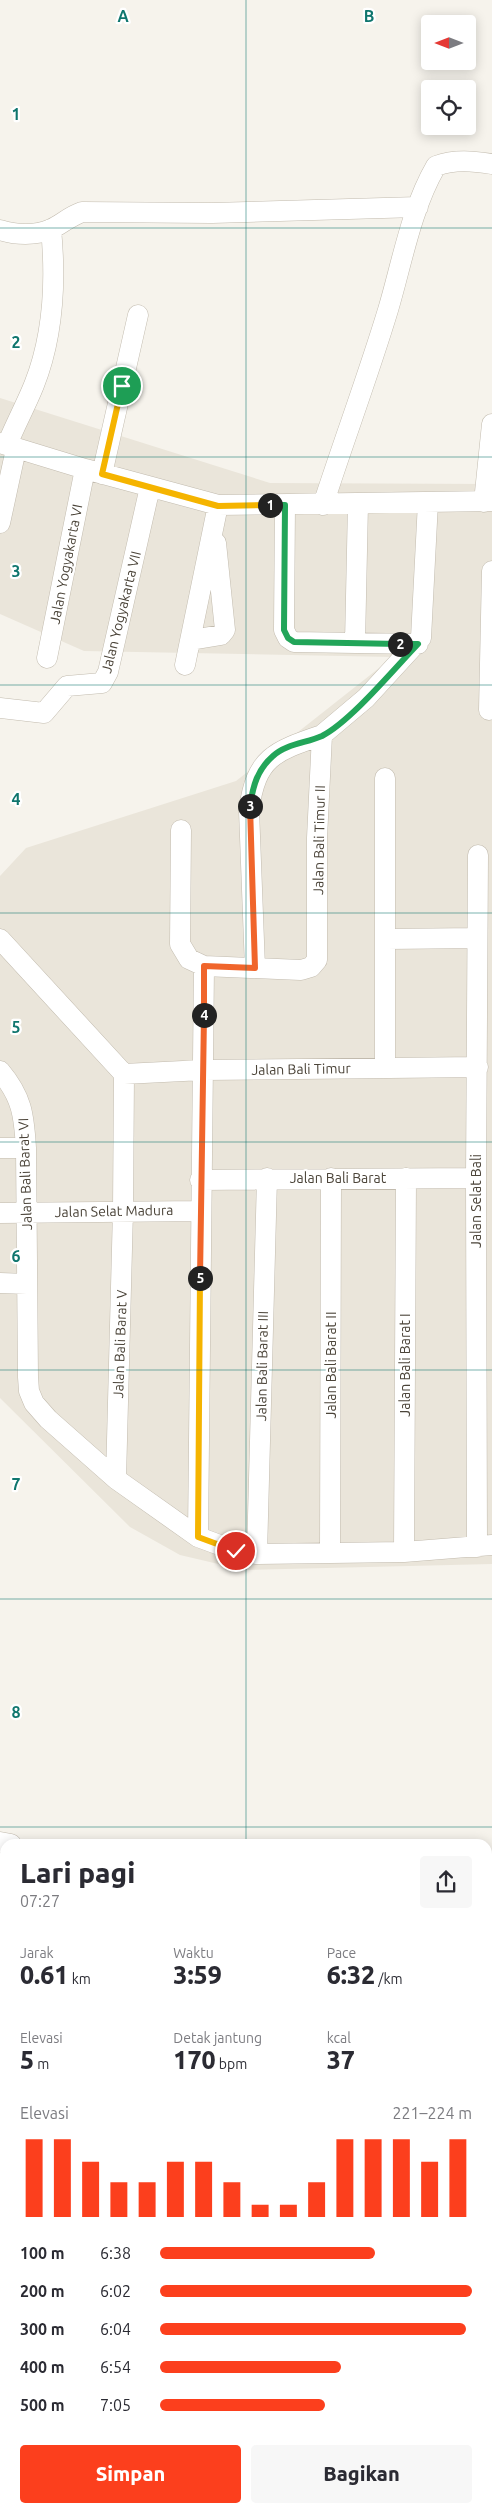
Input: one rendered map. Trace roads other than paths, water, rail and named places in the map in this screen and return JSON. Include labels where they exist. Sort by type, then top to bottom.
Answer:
[{"type":"street","points":[[322,506],[384,321],[418,207],[436,166],[470,161],[492,164]]},
{"type":"street","points":[[0,230],[24,234],[51,229],[69,216],[82,212],[212,213],[418,207]]},
{"type":"street","points":[[0,522],[8,445],[34,386],[43,358],[53,283],[51,229]]},
{"type":"street","name":"Jalan Yogyakarta VI","points":[[47,658],[93,472],[138,315]]},
{"type":"street","points":[[8,445],[93,472],[150,487],[216,515],[285,505],[322,506],[488,502],[492,424]]},
{"type":"street","name":"Jalan Yogyakarta VII","points":[[0,708],[44,713],[67,686],[102,683],[108,672],[150,487]]},
{"type":"street","points":[[255,968],[249,810],[252,789],[259,771],[274,755],[322,736],[366,698],[418,644],[423,633],[428,502]]},
{"type":"street","points":[[355,643],[358,504]]},
{"type":"street","points":[[285,505],[284,630],[288,638],[294,642],[418,644]]},
{"type":"street","points":[[185,665],[216,515]]},
{"type":"street","points":[[191,640],[221,634],[225,630],[216,515]]},
{"type":"street","points":[[489,710],[492,571]]},
{"type":"street","name":"Jalan Bali Timur II","points":[[204,966],[301,970],[311,967],[317,960],[317,838],[322,736]]},
{"type":"street","points":[[386,778],[386,1068]]},
{"type":"street","points":[[181,830],[180,944],[189,959],[204,966],[200,1180],[198,1537]]},
{"type":"street","name":"Jalan Selat Bali","points":[[478,855],[477,938],[485,1015],[478,1067],[484,1112],[476,1178],[485,1546]]},
{"type":"street","points":[[387,938],[477,938]]},
{"type":"street","points":[[0,939],[124,1074]]},
{"type":"street","name":"Jalan Bali Timur","points":[[124,1074],[203,1070],[478,1067]]},
{"type":"street","name":"Jalan Bali Barat VI","points":[[0,1072],[12,1085],[21,1105],[26,1148],[29,1391],[34,1403],[48,1420],[116,1479],[198,1537],[236,1551],[257,1554],[404,1552],[485,1546]]},
{"type":"street","name":"Jalan Bali Barat V","points":[[116,1479],[123,1210],[124,1074]]},
{"type":"street","points":[[0,1148],[26,1148]]},
{"type":"street","name":"Jalan Bali Barat","points":[[200,1180],[267,1178],[476,1178]]},
{"type":"street","name":"Jalan Bali Barat III","points":[[257,1554],[267,1178]]},
{"type":"street","name":"Jalan Bali Barat II","points":[[330,1552],[331,1178]]},
{"type":"street","name":"Jalan Bali Barat I","points":[[404,1552],[406,1178]]},
{"type":"street","name":"Jalan Selat Madura","points":[[0,1213],[123,1210],[200,1211]]},
{"type":"street","points":[[0,1283],[27,1284]]}]
